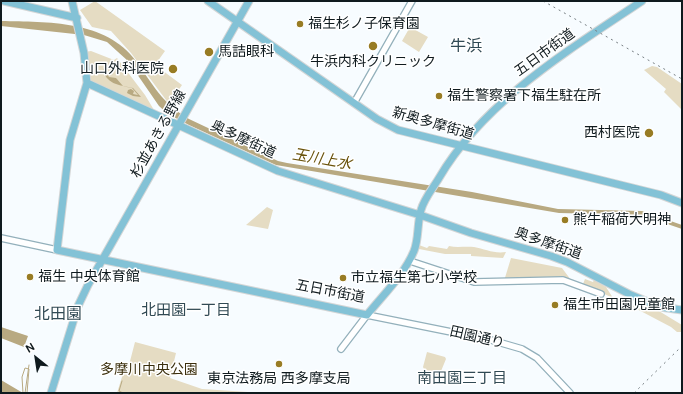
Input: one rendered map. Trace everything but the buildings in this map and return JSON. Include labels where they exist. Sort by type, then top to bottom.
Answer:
[{"type":"main road","points":[[4,1],[77,18]]},
{"type":"main road","points":[[57,250],[70,140],[87,83],[87,70],[81,37],[72,1]]},
{"type":"main road","name":"新奥多摩街道","points":[[208,1],[354,103],[382,122],[398,130],[661,195],[682,203]]},
{"type":"main road","name":"杉並あきる野線","points":[[104,259],[249,1]]},
{"type":"main road","name":"五日市街道","points":[[57,250],[367,315],[408,261],[416,243],[421,208],[461,146],[482,121],[507,98],[642,1]]},
{"type":"main road","name":"奥多摩街道","points":[[87,83],[182,120],[278,171],[420,215],[472,233],[551,256],[567,262],[631,295],[660,307],[682,310]]},
{"type":"main road","points":[[51,393],[78,306],[104,259]]},
{"type":"street","points":[[354,103],[412,1]]},
{"type":"street","points":[[1,238],[57,250]]},
{"type":"street","points":[[413,262],[474,282],[563,280],[600,294]]},
{"type":"street","points":[[341,349],[367,315]]},
{"type":"street","name":"田園通り","points":[[367,315],[483,338],[522,349],[537,358],[570,393]]},
{"type":"green space","points":[[95,1],[165,51],[155,65],[182,85],[169,104],[131,53],[111,31],[92,27],[80,10]]},
{"type":"green space","points":[[410,27],[428,37],[419,52],[402,41]]},
{"type":"green space","points":[[91,51],[114,60],[117,58],[145,95],[154,110],[90,81],[85,52]]},
{"type":"green space","points":[[652,66],[657,67],[682,84],[681,109],[664,92],[666,89],[644,70]]},
{"type":"green space","points":[[267,207],[273,210],[268,229],[246,225]]},
{"type":"green space","points":[[419,245],[427,248],[429,246],[447,249],[449,246],[474,247],[494,252],[506,252],[503,258],[471,256],[471,254],[445,254],[419,249]]},
{"type":"green space","points":[[511,258],[562,268],[571,280],[504,281]]},
{"type":"green space","points":[[585,279],[593,282],[594,280],[606,287],[613,298],[583,284]]},
{"type":"green space","points":[[636,300],[649,305],[682,325],[682,332],[677,332],[671,327],[633,307]]},
{"type":"green space","name":"多摩川中央公園","points":[[135,342],[176,353],[170,378],[202,389],[263,393],[117,393],[126,364],[129,365]]},
{"type":"green space","points":[[427,352],[445,357],[446,359],[439,376],[424,369],[423,367]]},
{"type":"shaded area","points":[[1,21],[56,23],[92,31],[109,38],[123,48],[136,61],[153,86],[179,113],[278,161],[472,192],[558,209],[642,211],[682,225],[682,229],[641,215],[559,213],[276,165],[168,114],[159,106],[128,61],[107,42],[84,35],[1,26]]},
{"type":"shaded area","points":[[103,68],[109,77],[116,78],[123,86],[133,88],[141,97],[133,96],[127,93],[128,90],[131,89],[134,91],[133,94],[138,95],[132,88],[118,85],[110,81],[104,73]]},
{"type":"shaded area","points":[[1,327],[28,336],[24,347],[1,338]]},
{"type":"shaded area","points":[[1,380],[23,393],[1,393]]},
{"type":"waterway","points":[[25,393],[29,365]]},
{"type":"waterway","points":[[23,393],[22,377],[25,368],[29,369],[27,393]]},
{"type":"waterway","points":[[122,381],[119,391],[123,393]]},
{"type":"railway","points":[[543,1],[682,79]]},
{"type":"railway","points":[[634,393],[682,346]]},
{"type":"place","name":"福生杉ノ子保育園","points":[[300,24]]},
{"type":"place","name":"牛浜内科クリニック","points":[[373,46]]},
{"type":"place","name":"馬詰眼科","points":[[209,52]]},
{"type":"place","name":"山口外科医院","points":[[173,69]]},
{"type":"place","name":"福生警察署下福生駐在所","points":[[439,96]]},
{"type":"place","name":"西村医院","points":[[649,133]]},
{"type":"place","name":"熊牛稲荷大明神","points":[[565,220]]},
{"type":"place","name":"福生 中央体育館","points":[[30,277]]},
{"type":"place","name":"市立福生第七小学校","points":[[343,278]]},
{"type":"place","name":"福生市田園児童館","points":[[555,305]]},
{"type":"place","name":"東京法務局 西多摩支局","points":[[279,364]]},
{"type":"district","name":"牛浜","points":[[466,47]]},
{"type":"district","name":"北田園一丁目","points":[[186,311]]},
{"type":"district","name":"北田園","points":[[58,315]]},
{"type":"district","name":"南田園三丁目","points":[[462,379]]},
{"type":"water label","name":"玉川上水","points":[[322,160]]}]
